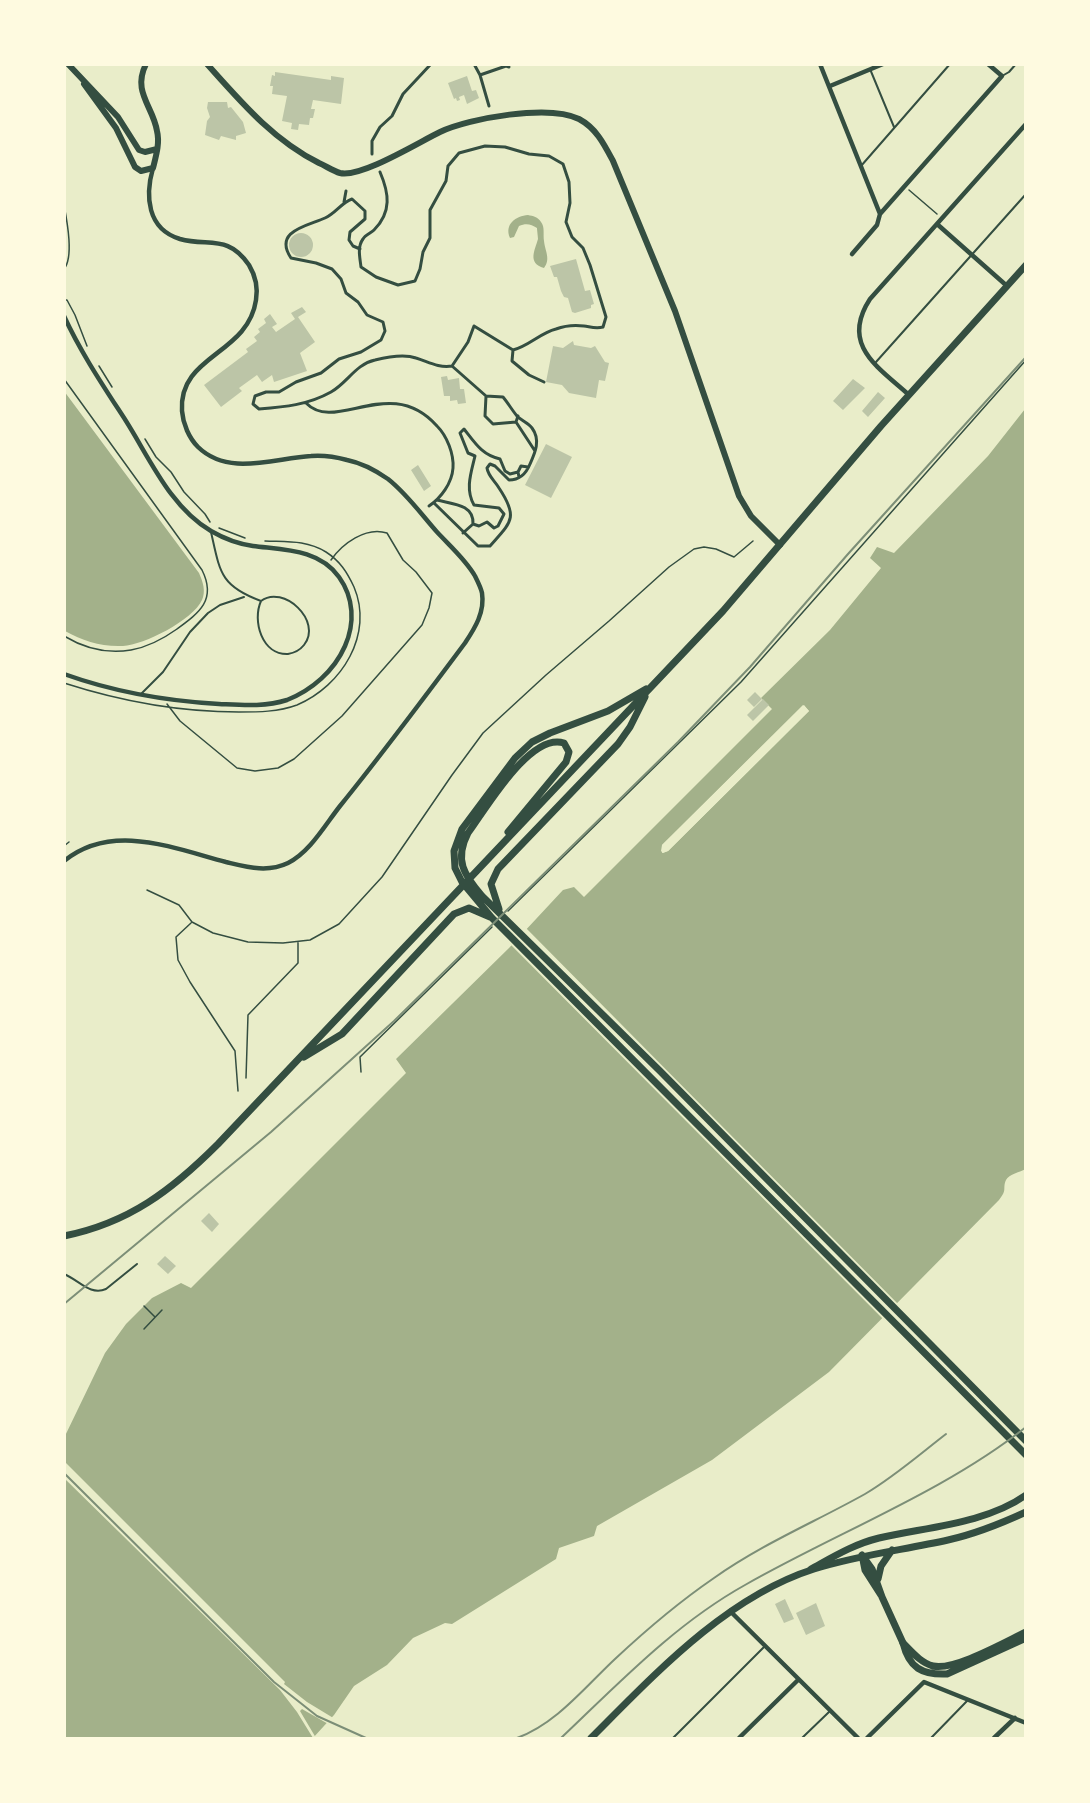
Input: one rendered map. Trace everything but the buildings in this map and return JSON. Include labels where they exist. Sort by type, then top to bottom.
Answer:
[{"type":"main road","points":[[68,64],[116,128],[135,167],[141,171],[153,168],[157,149],[156,126],[142,91],[141,77],[146,64]]},
{"type":"main road","points":[[207,64],[262,123],[290,146],[341,173],[360,171],[454,127],[525,114],[560,113],[578,119],[594,130],[612,161],[671,300],[742,503],[751,516],[780,545]]},
{"type":"main road","points":[[84,84],[118,117],[139,150],[145,152],[157,149]]},
{"type":"main road","points":[[64,1234],[78,1234],[128,1216],[180,1178],[218,1144],[723,611],[1026,265]]},
{"type":"main road","points":[[502,914],[491,884],[498,869],[618,744],[653,686]]},
{"type":"main road","points":[[653,686],[608,711],[544,735],[521,752],[460,834],[453,858],[460,872],[494,920],[1026,1455]]},
{"type":"main road","points":[[466,882],[563,766],[568,756],[566,744],[555,741],[546,743],[536,748],[520,763],[466,837],[460,872],[469,881],[482,896],[668,1079],[1026,1441]]},
{"type":"main road","points":[[294,1064],[342,1034],[457,912],[469,908],[494,920]]},
{"type":"main road","points":[[591,1738],[647,1682],[730,1611],[766,1589],[860,1544],[880,1538],[943,1527],[990,1512],[1026,1495]]},
{"type":"main road","points":[[811,1569],[862,1555],[973,1533],[1026,1512]]},
{"type":"main road","points":[[879,1584],[880,1569],[892,1550]]},
{"type":"main road","points":[[862,1555],[879,1584],[882,1597],[903,1643],[906,1655],[917,1668],[936,1674],[947,1674],[1026,1638]]},
{"type":"main road","points":[[862,1555],[865,1570],[874,1588],[882,1597]]},
{"type":"main road","points":[[903,1643],[925,1662],[945,1667],[957,1664],[1026,1632]]},
{"type":"street","points":[[372,154],[372,141],[381,127],[392,116],[403,94],[431,64]]},
{"type":"street","points":[[474,64],[480,75],[489,106]]},
{"type":"street","points":[[820,64],[880,214]]},
{"type":"street","points":[[830,86],[883,64]]},
{"type":"street","points":[[852,254],[877,225],[880,214],[1002,76],[988,64]]},
{"type":"street","points":[[480,75],[509,67]]},
{"type":"street","points":[[909,396],[874,364],[864,351],[859,338],[859,324],[863,310],[870,299],[1026,124]]},
{"type":"street","points":[[380,172],[388,201],[384,218],[363,239],[359,253],[361,267],[376,277],[398,285],[415,281],[423,252],[430,238],[430,210],[446,181],[448,166],[459,153],[485,146],[505,147],[529,154],[549,156],[563,164],[569,182],[570,203],[566,222],[572,237],[583,248],[590,265],[606,317],[603,327],[597,329],[582,325],[560,328],[549,331],[524,347],[513,350],[474,326],[468,342],[452,366]]},
{"type":"street","points":[[64,861],[92,844],[114,840],[166,845],[259,869],[279,866],[292,860],[307,847],[340,807],[465,643],[478,623],[483,603],[480,585],[467,565],[402,491],[373,469],[347,460],[321,456],[247,464],[224,462],[206,454],[194,442],[183,418],[183,394],[200,366],[234,340],[249,323],[255,306],[256,284],[249,265],[232,248],[216,242],[178,238],[156,222],[152,214],[148,189],[153,168]]},
{"type":"street","points":[[346,191],[344,202],[338,210],[290,233],[286,251],[291,258],[332,269],[341,279],[346,293],[358,302],[367,315],[383,322],[385,331],[381,340],[361,352],[339,359],[321,373],[296,382],[279,392],[266,392],[255,396],[253,404],[259,410],[306,403],[332,391],[353,372],[372,361],[415,357],[442,367],[452,366],[486,396],[503,397],[536,435],[536,452],[525,474],[519,477],[509,480],[495,466],[490,464],[487,468],[512,511],[512,519],[489,546],[478,546],[436,501]]},
{"type":"street","points":[[344,202],[352,199],[365,211],[365,219],[350,232],[349,240],[353,246],[360,249]]},
{"type":"street","points":[[937,224],[1007,286]]},
{"type":"street","points":[[64,316],[87,359],[181,507],[210,531],[231,540],[250,546],[305,553],[332,568],[345,585],[351,604],[351,625],[346,645],[332,668],[312,687],[278,702],[229,705],[172,700],[97,684],[64,674]]},
{"type":"street","points":[[513,350],[512,361],[529,375],[544,382]]},
{"type":"street","points":[[486,396],[485,416],[493,424],[516,422]]},
{"type":"street","points":[[306,403],[310,408],[324,412],[344,411],[380,402],[396,403],[411,406],[428,415],[441,430],[450,448],[453,467],[450,480],[436,501],[429,507]]},
{"type":"street","points":[[516,422],[518,416]]},
{"type":"street","points":[[516,422],[536,452]]},
{"type":"street","points":[[473,524],[480,526],[487,522],[494,528],[498,526],[504,514],[499,508],[474,505],[469,497],[469,483],[475,456],[468,453],[460,433],[464,429],[481,450],[489,456],[500,459],[505,471],[510,474],[518,472]]},
{"type":"street","points":[[519,477],[518,472],[521,466],[529,467]]},
{"type":"street","points":[[436,501],[459,504],[468,509],[474,520],[464,533]]},
{"type":"street","points":[[730,1611],[858,1738]]},
{"type":"street","points":[[739,1738],[798,1680]]},
{"type":"street","points":[[867,1738],[922,1682],[1026,1723]]},
{"type":"street","points":[[994,1738],[1014,1718]]},
{"type":"lane","points":[[861,166],[950,64]]},
{"type":"lane","points":[[1002,76],[1016,64]]},
{"type":"lane","points":[[870,69],[894,127]]},
{"type":"lane","points":[[874,364],[1026,194]]},
{"type":"lane","points":[[210,531],[221,572],[231,586],[245,596],[261,601],[266,598],[281,598],[302,611],[310,628],[307,641],[299,650],[285,654],[272,650],[267,645],[259,629],[258,612],[261,601]]},
{"type":"lane","points":[[140,694],[163,672],[190,632],[208,613],[220,605],[245,596]]},
{"type":"lane","points":[[64,1274],[95,1292],[100,1292],[137,1264]]},
{"type":"lane","points":[[673,1738],[765,1646]]},
{"type":"lane","points":[[931,1738],[969,1699]]},
{"type":"lane","points":[[802,1738],[830,1711]]},
{"type":"path","points":[[909,190],[937,213],[937,224]]},
{"type":"path","points":[[64,205],[69,254],[68,266],[64,269]]},
{"type":"path","points":[[502,914],[741,682],[1026,360]]},
{"type":"path","points":[[64,379],[202,570],[206,578],[207,590],[204,605],[198,614],[167,636],[146,646],[130,650],[104,650],[80,644],[64,636]]},
{"type":"path","points":[[147,890],[178,906],[192,922],[213,933],[248,942],[283,943],[310,940],[339,924],[382,878],[445,784],[483,733],[669,567],[694,549],[704,547],[716,549],[734,557],[753,541]]},
{"type":"path","points":[[64,846],[69,842]]},
{"type":"path","points":[[361,1072],[360,1057],[494,920]]},
{"type":"path","points":[[192,922],[176,937],[178,960],[235,1051],[238,1091]]},
{"type":"path","points":[[246,1078],[248,1015],[298,963],[298,942]]},
{"type":"path","points":[[144,1306],[155,1317]]},
{"type":"path","points":[[144,1329],[162,1310]]},
{"type":"shaded area","points":[[528,215],[534,216],[543,226],[547,258],[544,268],[534,260],[538,239],[537,228],[524,224],[519,226],[514,237],[510,238],[509,229],[512,222]]},
{"type":"shaded area","points":[[64,391],[199,573],[203,583],[202,600],[189,615],[167,630],[132,645],[100,644],[65,631]]},
{"type":"shaded area","points":[[1025,409],[1026,1169],[1007,1178],[999,1200],[829,1372],[712,1460],[597,1526],[594,1536],[559,1548],[556,1559],[452,1624],[445,1623],[413,1638],[387,1665],[354,1686],[334,1715],[313,1738],[65,1738],[64,1438],[105,1353],[126,1324],[152,1298],[181,1283],[191,1288],[406,1073],[396,1059],[509,948],[563,890],[574,887],[584,897],[772,709],[761,698],[830,630],[881,568],[870,558],[877,547],[894,553],[988,456]],"holes":[[[803,705],[809,711],[668,851],[662,853],[662,845]]]},
{"type":"pier","points":[[804,705],[809,711],[668,851],[663,853],[661,851],[662,845]],"holes":[[[804,709],[805,711],[664,849]]]},
{"type":"pier","points":[[525,927],[899,1305],[884,1320],[509,943]]},
{"type":"pier","points":[[65,1462],[285,1682],[284,1684],[307,1702],[335,1719],[330,1725],[302,1709],[300,1711],[316,1738],[313,1738],[280,1690],[65,1479]]},
{"type":"railway","points":[[64,1304],[271,1132],[394,1021],[678,742],[750,667],[848,554],[1026,357]]},
{"type":"railway","points":[[561,1738],[671,1636],[719,1601],[780,1566],[925,1492],[960,1472],[1026,1427]]},
{"type":"railway","points":[[517,1738],[545,1724],[639,1637],[701,1587],[751,1554],[876,1487],[946,1434]]},
{"type":"railway","points":[[64,1473],[274,1682],[317,1716],[366,1738]]}]
